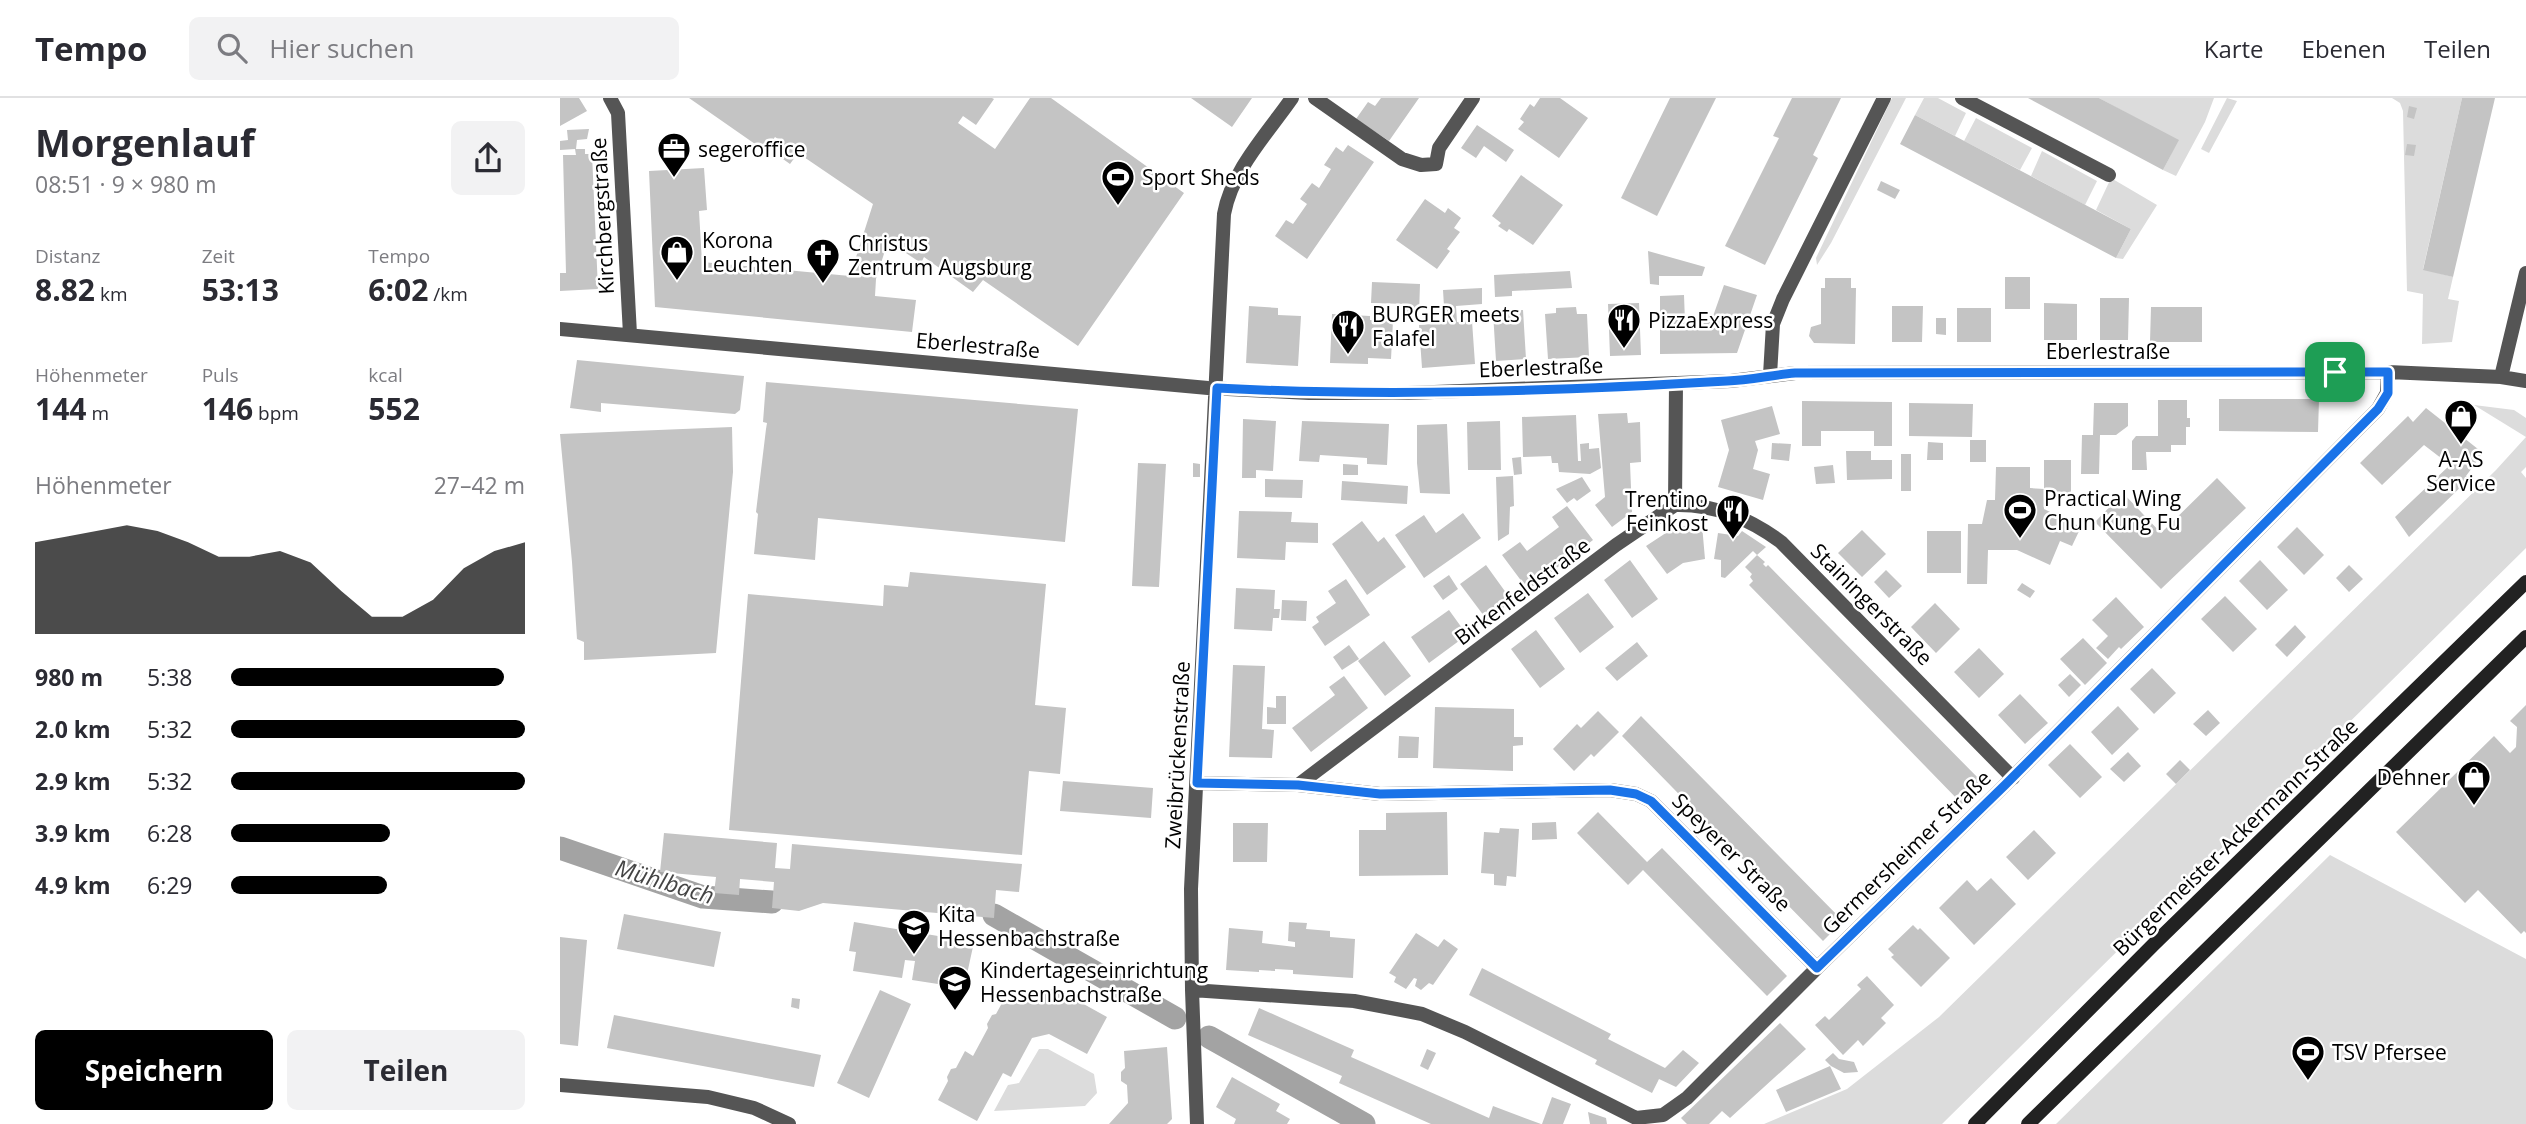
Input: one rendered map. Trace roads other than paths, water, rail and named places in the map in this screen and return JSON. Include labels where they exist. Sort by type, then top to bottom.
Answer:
[{"type":"main road","name":"Bürgermeister-Ackermann-Straße","points":[[1975,1124],[2164,935],[2526,582]]},
{"type":"main road","points":[[2028,1124],[2526,637]]},
{"type":"street","name":"Kirchbergstraße","points":[[610,98],[618,113],[630,334]]},
{"type":"street","name":"Zweibrückenstraße","points":[[1197,1124],[1191,889],[1224,214],[1235,180],[1292,98]]},
{"type":"street","points":[[1315,98],[1402,159],[1421,165],[1436,164],[1438,148],[1473,98]]},
{"type":"street","points":[[1770,375],[1773,324],[1783,299],[1884,98]]},
{"type":"street","points":[[1962,98],[2109,175]]},
{"type":"street","points":[[2501,377],[2526,273]]},
{"type":"street","name":"Eberlestraße","points":[[560,329],[1217,388],[1308,393],[1408,393],[1731,381],[1770,375],[2388,372],[2501,377],[2526,381]]},
{"type":"street","name":"Germersheimer Straße","points":[[1192,990],[1354,1001],[1412,1011],[1458,1029],[1636,1118],[1663,1115],[1687,1098],[2012,778],[2378,409],[2388,393],[2388,372]]},
{"type":"street","points":[[1675,505],[1676,383]]},
{"type":"street","name":"Stainingerstraße","points":[[1675,505],[1718,509],[1758,525],[1781,542],[2012,778]]},
{"type":"street","name":"Birkenfeldstraße","points":[[1298,785],[1616,545],[1675,505]]},
{"type":"street","points":[[1197,783],[1298,785]]},
{"type":"street","name":"Speyerer Straße","points":[[1298,785],[1380,794],[1610,790],[1636,794],[1651,801],[1817,968]]},
{"type":"street","points":[[560,1084],[708,1097],[754,1108],[789,1124]]},
{"type":"waterway","name":"Mühlbach","points":[[560,848],[703,897],[772,902]]},
{"type":"waterway","name":"Mühlbach","points":[[994,915],[1175,1018]]},
{"type":"waterway","points":[[1209,1037],[1364,1124]]},
{"type":"place","name":"segeroffice","points":[[674,179]]},
{"type":"place","name":"Sport Sheds","points":[[1118,207]]},
{"type":"place","name":"Korona Leuchten","points":[[677,282]]},
{"type":"place","name":"Christus Zentrum Augsburg","points":[[823,285]]},
{"type":"place","name":"PizzaExpress","points":[[1624,350]]},
{"type":"place","name":"BURGER meets Falafel","points":[[1348,356]]},
{"type":"place","name":"A-AS Service","points":[[2461,446]]},
{"type":"place","name":"Practical Wing Chun Kung Fu","points":[[2020,540]]},
{"type":"place","name":"Trentino Feinkost","points":[[1733,541]]},
{"type":"place","name":"Dehner","points":[[2474,807]]},
{"type":"place","name":"Kita Hessenbachstraße","points":[[914,956]]},
{"type":"place","name":"Kindertageseinrichtung Hessenbachstraße","points":[[955,1012]]},
{"type":"place","name":"TSV Pfersee","points":[[2308,1082]]}]
